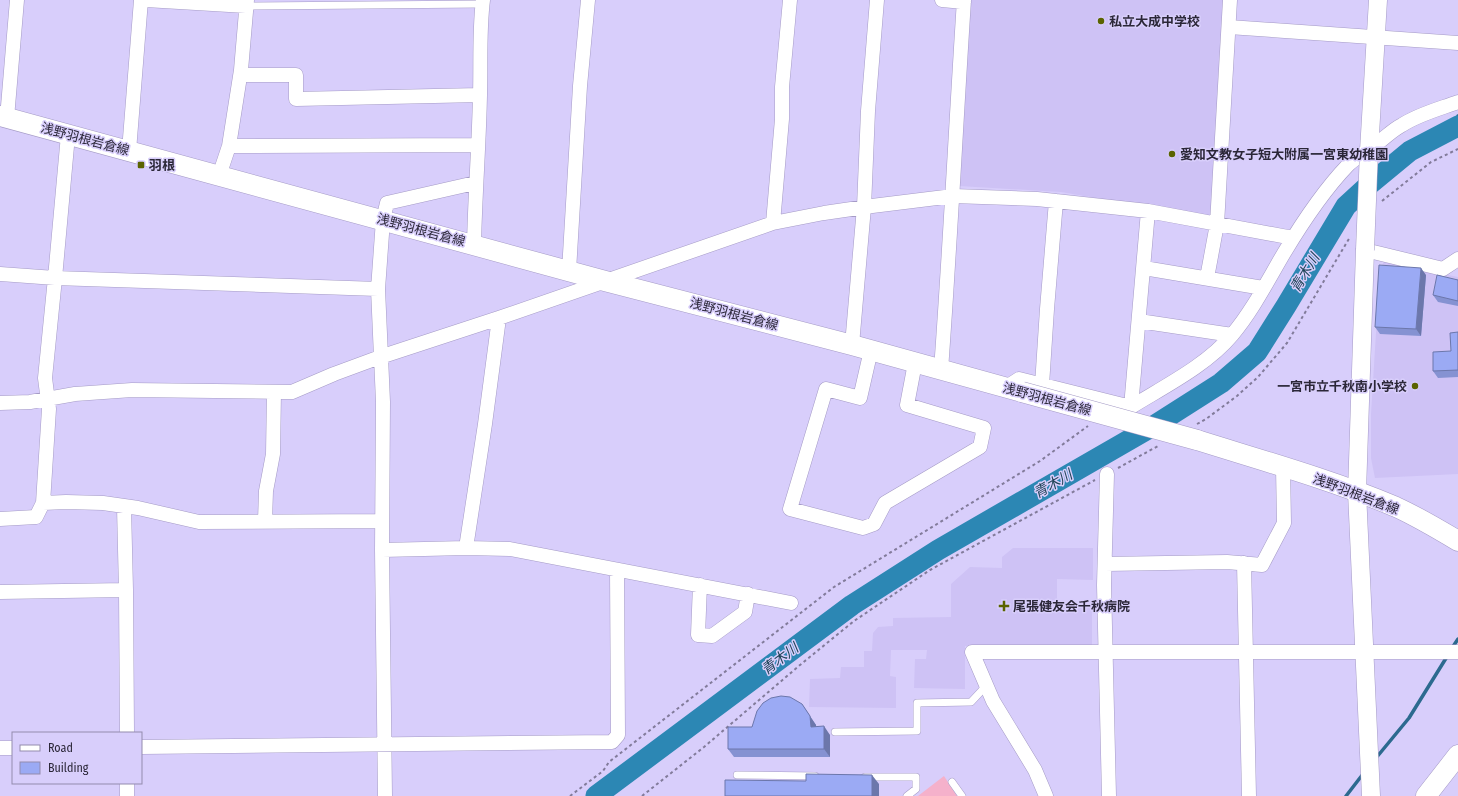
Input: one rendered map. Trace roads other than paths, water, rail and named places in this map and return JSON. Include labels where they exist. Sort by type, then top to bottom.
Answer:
[{"type":"main road","name":"浅野羽根岩倉線","points":[[4,117],[605,281],[871,350],[1103,415],[1195,433],[1283,467],[1357,492],[1397,508],[1458,541]]},
{"type":"main road","points":[[1426,796],[1458,756]]},
{"type":"street","points":[[4,117],[17,0]]},
{"type":"street","points":[[129,152],[141,0]]},
{"type":"street","points":[[146,0],[247,3],[241,75],[229,146],[219,176]]},
{"type":"street","points":[[569,271],[580,86],[588,0]]},
{"type":"street","points":[[773,222],[782,119],[782,87],[790,0]]},
{"type":"street","points":[[852,345],[864,207],[868,111],[877,0]]},
{"type":"street","points":[[941,370],[964,1],[942,0]]},
{"type":"street","points":[[1207,278],[1217,224],[1230,0]]},
{"type":"street","points":[[1371,796],[1357,492],[1369,151],[1378,0]]},
{"type":"street","points":[[474,245],[475,183],[480,95],[479,56],[482,2]]},
{"type":"street","points":[[1229,28],[1458,43]]},
{"type":"street","points":[[241,75],[296,76],[296,99],[480,95]]},
{"type":"street","points":[[1014,390],[1019,379],[1131,407],[1197,365],[1221,347],[1248,314],[1293,238],[1329,188],[1349,164],[1369,151],[1402,125],[1421,115],[1458,102]]},
{"type":"street","points":[[0,519],[36,517],[43,503],[49,409],[45,378],[56,278],[68,135]]},
{"type":"street","points":[[229,146],[478,145]]},
{"type":"street","points":[[385,796],[382,550],[383,402],[378,289],[383,220],[387,203],[475,183]]},
{"type":"street","points":[[0,403],[30,402],[75,394],[132,390],[292,392],[334,374],[380,357],[499,318],[773,222],[864,207],[953,196],[1037,199],[1148,212],[1293,238]]},
{"type":"street","points":[[1042,385],[1056,201]]},
{"type":"street","points":[[1131,407],[1148,212]]},
{"type":"street","points":[[1365,250],[1443,269],[1458,270]]},
{"type":"street","points":[[1443,269],[1458,259]]},
{"type":"street","points":[[1144,268],[1263,288]]},
{"type":"street","points":[[0,274],[56,278],[378,289]]},
{"type":"street","points":[[466,548],[499,318]]},
{"type":"street","points":[[1139,321],[1232,335]]},
{"type":"street","points":[[871,350],[860,398],[826,389],[790,510],[863,528],[874,524],[885,503],[980,447],[984,428],[906,405],[915,363]]},
{"type":"street","points":[[265,521],[266,491],[273,454],[274,392]]},
{"type":"street","points":[[1105,564],[1227,562],[1262,565],[1284,523],[1283,467]]},
{"type":"street","points":[[1107,474],[1105,564],[1109,796]]},
{"type":"street","points":[[43,503],[103,503],[199,522],[382,521]]},
{"type":"street","points":[[124,506],[127,732]]},
{"type":"street","points":[[382,550],[466,548],[510,549],[791,603]]},
{"type":"street","points":[[1244,563],[1249,796]]},
{"type":"street","points":[[142,747],[612,742],[618,735],[617,570]]},
{"type":"street","points":[[700,585],[698,635],[712,636],[744,612],[748,594]]},
{"type":"street","points":[[0,592],[126,590]]},
{"type":"street","points":[[1046,796],[1036,770],[993,701],[972,652],[1458,652]]},
{"type":"street","points":[[0,748],[12,748]]},
{"type":"street","points":[[127,784],[128,796]]},
{"type":"lane","points":[[247,3],[482,2]]},
{"type":"lane","points":[[835,732],[917,732],[917,702],[971,702],[986,686]]},
{"type":"lane","points":[[737,775],[823,776]]},
{"type":"lane","points":[[854,776],[916,777],[916,788],[907,796]]},
{"type":"lane","points":[[952,782],[962,796]]},
{"type":"waterway","points":[[1455,127],[1458,116]]},
{"type":"waterway","name":"青木川","points":[[596,796],[852,605],[938,550],[1155,425],[1221,383],[1257,352],[1346,206],[1410,151],[1458,126]]},
{"type":"waterway","points":[[1452,648],[1458,639]]},
{"type":"waterway","points":[[1376,758],[1409,718],[1448,655]]},
{"type":"waterway","points":[[1346,796],[1363,774]]},
{"type":"place","name":"私立大成中学校","points":[[1101,21]]},
{"type":"place","name":"愛知文教女子短大附属一宮東幼稚園","points":[[1172,154]]},
{"type":"place","name":"羽根","points":[[141,165]]},
{"type":"place","name":"一宮市立千秋南小学校","points":[[1415,386]]},
{"type":"place","name":"尾張健友会千秋病院","points":[[1004,606]]}]
